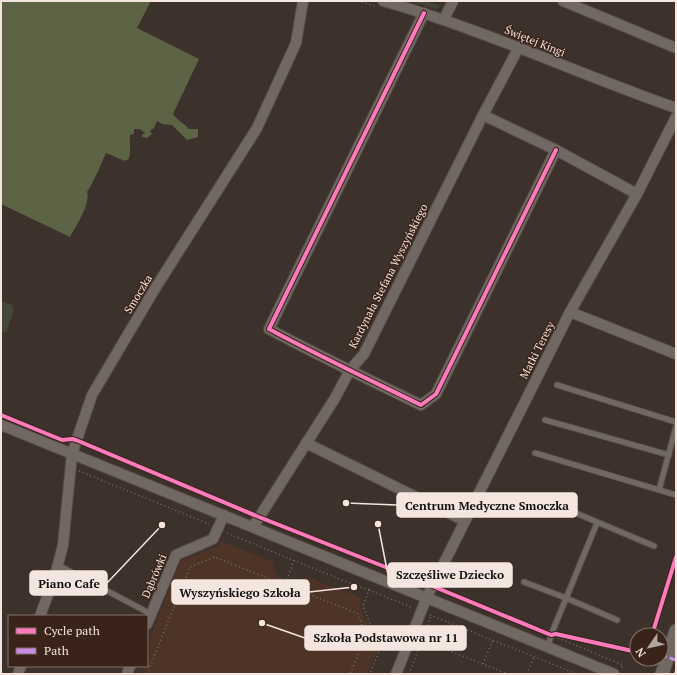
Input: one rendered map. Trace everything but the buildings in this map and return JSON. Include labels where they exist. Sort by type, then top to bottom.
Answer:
[{"type":"street","name":"Smoczka","points":[[40,615],[58,566],[65,530],[72,454],[92,394],[156,287],[257,128],[296,43],[303,1]]},
{"type":"street","name":"Świętej Kingi","points":[[383,1],[444,19],[610,84],[676,108]]},
{"type":"street","points":[[444,19],[453,1]]},
{"type":"street","points":[[563,1],[676,48]]},
{"type":"street","points":[[424,12],[269,330],[331,362],[421,405],[436,394],[556,150]]},
{"type":"street","name":"Kardynała Stefana Wyszyńskiego","points":[[253,527],[335,398],[350,370],[364,354],[518,47]]},
{"type":"street","points":[[483,115],[556,150],[637,194]]},
{"type":"street","name":"Matki Teresy","points":[[396,674],[427,597],[570,312],[637,194],[676,117]]},
{"type":"street","points":[[570,312],[676,354]]},
{"type":"street","points":[[1,425],[548,647],[618,672]]},
{"type":"street","points":[[306,444],[465,521]]},
{"type":"street","name":"Dąbrówki","points":[[148,622],[176,555],[213,539],[224,515]]},
{"type":"street","points":[[662,674],[676,630]]},
{"type":"lane","points":[[556,385],[676,422]]},
{"type":"lane","points":[[545,420],[669,455]]},
{"type":"lane","points":[[659,490],[676,427]]},
{"type":"lane","points":[[535,453],[676,495]]},
{"type":"lane","points":[[552,503],[654,546]]},
{"type":"lane","points":[[548,647],[551,635],[597,523]]},
{"type":"lane","points":[[58,566],[151,614]]},
{"type":"lane","points":[[524,582],[617,620]]},
{"type":"path","points":[[147,674],[190,567],[214,556],[357,613],[366,635],[350,674]]},
{"type":"path","points":[[285,585],[294,560]]},
{"type":"path","points":[[369,590],[577,674]]},
{"type":"path","points":[[409,674],[432,615]]},
{"type":"path","points":[[551,635],[556,634],[571,638]]},
{"type":"path","points":[[551,635],[623,665],[618,672]]},
{"type":"path","points":[[422,640],[508,674]]},
{"type":"path","points":[[483,664],[493,640]]},
{"type":"path","points":[[527,674],[534,657]]},
{"type":"shaded area","points":[[221,541],[275,563],[273,568],[278,577],[296,584],[306,580],[308,577],[362,598],[359,604],[378,649],[367,674],[141,674],[144,667],[148,667],[148,656],[151,648],[149,641],[180,561],[218,546]]},
{"type":"green space","points":[[1,1],[151,1],[137,28],[199,59],[173,114],[189,129],[198,129],[198,137],[187,140],[172,125],[162,124],[157,121],[154,128],[150,131],[152,134],[147,138],[142,137],[145,133],[140,129],[134,129],[134,134],[130,135],[130,151],[128,160],[125,161],[106,153],[87,192],[88,197],[85,208],[70,237],[1,204]]},
{"type":"green space","points":[[409,1],[425,1],[441,6],[436,9]]},
{"type":"green space","points":[[1,301],[12,305],[14,311],[6,333],[1,331]]},
{"type":"marked path","points":[[669,658],[676,660]]},
{"type":"cycle path","points":[[424,13],[269,329],[421,405],[436,394],[556,150]]},
{"type":"cycle path","points":[[1,415],[62,440],[76,440],[259,517],[551,635],[556,634],[629,650]]},
{"type":"cycle path","points":[[654,627],[676,557]]},
{"type":"place","name":"Centrum Medyczne Smoczka","points":[[346,503]]},
{"type":"place","name":"Szczęśliwe Dziecko","points":[[378,524]]},
{"type":"place","name":"Piano Cafe","points":[[162,525]]},
{"type":"place","name":"Wyszyńskiego Szkoła","points":[[354,587]]},
{"type":"place","name":"Szkoła Podstawowa nr 11","points":[[262,623]]}]
